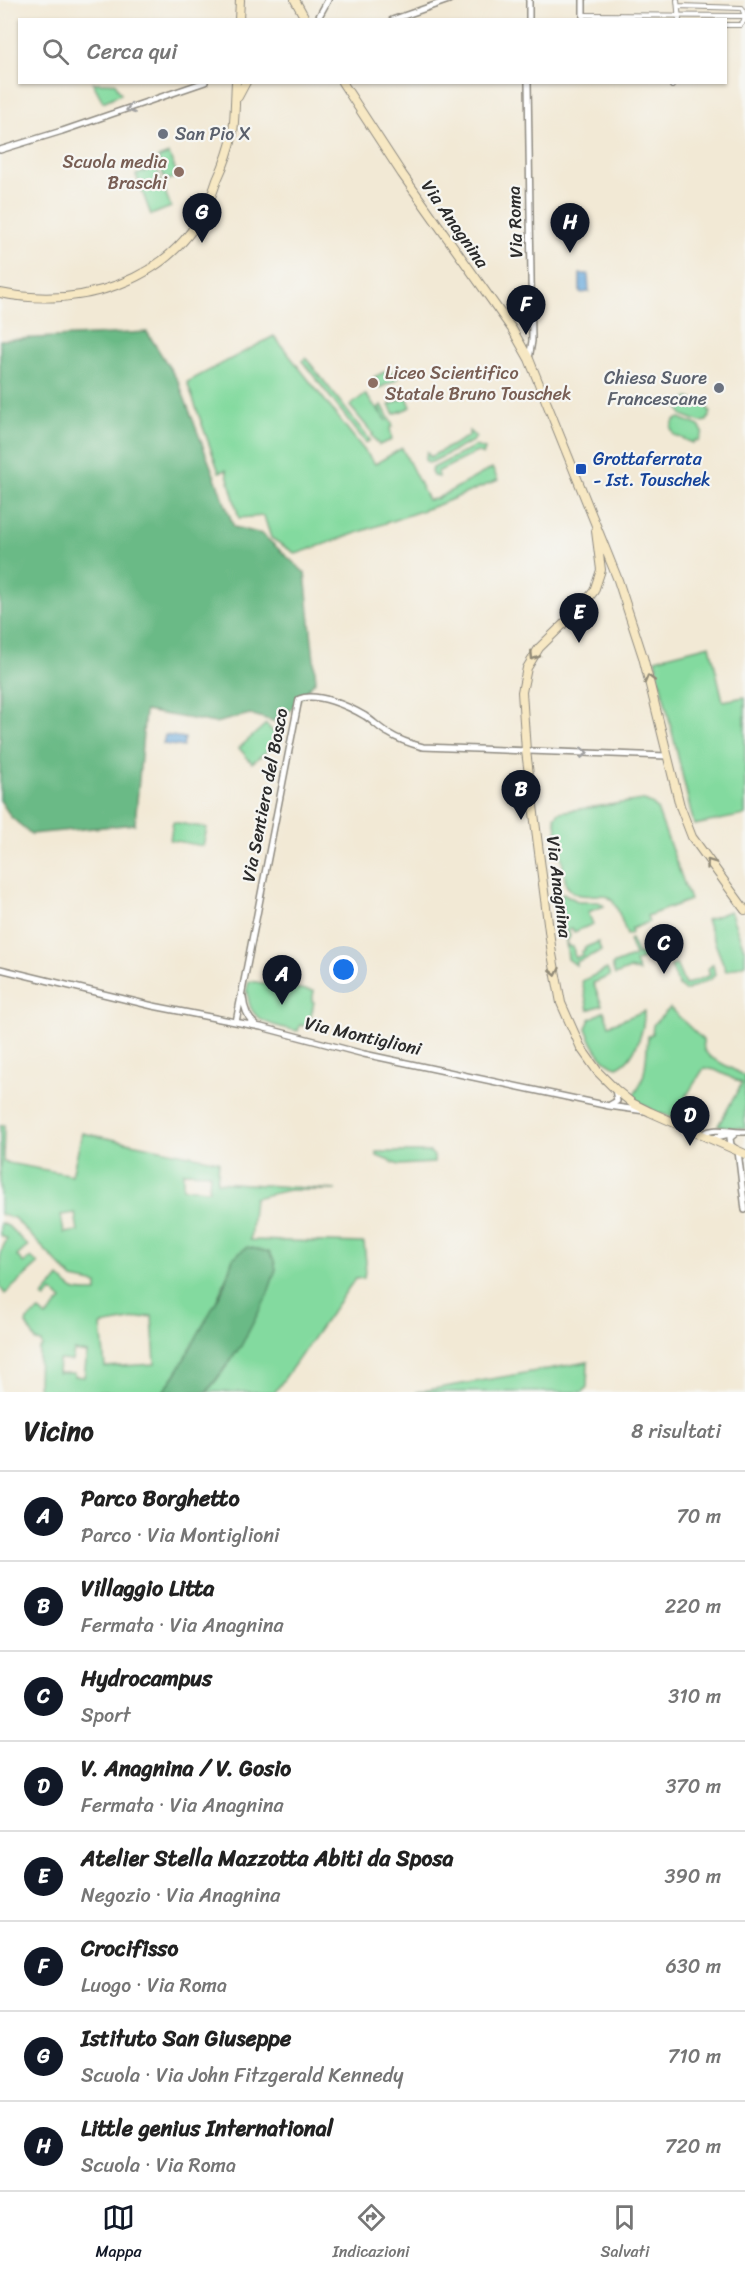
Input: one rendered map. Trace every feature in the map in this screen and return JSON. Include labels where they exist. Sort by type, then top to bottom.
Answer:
[{"type":"main road","points":[[239,18],[240,0]]},
{"type":"main road","points":[[295,0],[305,18]]},
{"type":"main road","points":[[0,293],[43,298],[78,296],[119,286],[157,266],[183,240],[207,207],[224,163],[232,133],[236,84]]},
{"type":"main road","points":[[235,104],[245,84]]},
{"type":"main road","name":"Via Anagnina","points":[[343,84],[402,174],[512,329],[529,359],[618,580],[643,657],[680,806],[692,837],[745,909]]},
{"type":"main road","name":"Via Anagnina","points":[[594,518],[601,570],[594,591],[584,604],[539,648],[527,668],[522,692],[526,751],[552,954],[561,1003],[581,1048],[598,1072],[632,1103],[742,1152]]},
{"type":"main road","points":[[601,570],[609,571],[618,580]]},
{"type":"street","points":[[318,18],[328,0]]},
{"type":"street","points":[[398,18],[448,0]]},
{"type":"street","points":[[529,0],[529,18]]},
{"type":"street","points":[[583,0],[583,17],[744,16]]},
{"type":"street","points":[[677,0],[679,17]]},
{"type":"street","points":[[678,6],[742,8],[744,21],[740,25],[727,25]]},
{"type":"street","points":[[0,150],[95,121],[199,84]]},
{"type":"street","name":"Via Roma","points":[[528,84],[532,341],[529,359]]},
{"type":"street","name":"Via Sentiero del Bosco","points":[[236,1022],[299,699],[307,695],[320,697],[366,717],[404,742],[423,747],[667,756]]},
{"type":"street","name":"Via Montiglioni","points":[[0,969],[141,1003],[236,1022],[364,1054],[609,1106],[650,1112]]},
{"type":"street","name":"Via Sentiero del Bosco","points":[[243,989],[244,1007],[251,1021],[261,1028]]},
{"type":"street","points":[[609,1106],[617,1101],[615,1089]]},
{"type":"street","points":[[702,1134],[714,1129],[736,1133]]},
{"type":"street","points":[[712,1138],[745,1132]]},
{"type":"street","points":[[736,1133],[730,1138],[730,1142],[742,1152],[745,1210]]},
{"type":"green space","points":[[94,84],[116,84],[121,94],[103,102]]},
{"type":"green space","points":[[169,154],[178,176],[165,181],[158,158]]},
{"type":"green space","points":[[156,167],[171,207],[151,215],[136,175]]},
{"type":"green space","points":[[147,332],[178,381],[234,527],[262,534],[305,573],[316,680],[279,723],[250,714],[215,723],[145,711],[135,824],[31,834],[11,817],[0,800],[0,340]]},
{"type":"green space","points":[[274,336],[375,464],[402,448],[428,500],[436,499],[492,468],[498,480],[438,505],[296,554],[271,538],[264,516],[239,518],[226,470],[219,472],[187,382]]},
{"type":"green space","points":[[306,358],[370,440],[366,443],[302,361]]},
{"type":"green space","points":[[386,371],[387,374],[394,371],[398,379],[380,388],[374,377]]},
{"type":"green space","points":[[365,394],[387,421],[378,408],[382,405],[393,426],[390,428],[392,440],[379,445],[350,406]]},
{"type":"green space","points":[[407,397],[411,407],[394,414],[389,405]]},
{"type":"green space","points":[[689,398],[708,406],[711,412],[707,421],[700,422],[682,415],[679,408],[682,401]]},
{"type":"green space","points":[[680,418],[699,426],[703,432],[699,441],[695,440],[693,443],[674,435],[671,428],[674,420]]},
{"type":"green space","points":[[469,431],[476,437],[473,441],[432,462],[428,463],[425,460],[427,452],[430,457],[469,436]]},
{"type":"green space","points":[[475,446],[485,449],[483,455],[477,452],[437,472],[439,477],[433,476],[431,471],[433,468]]},
{"type":"green space","points":[[710,645],[723,701],[745,697],[745,815],[694,825],[655,659]]},
{"type":"green space","points":[[266,724],[280,740],[252,763],[239,748]]},
{"type":"green space","points":[[643,800],[657,809],[690,900],[647,916],[649,922],[631,929],[632,933],[627,935],[612,900],[602,895],[584,896],[572,891],[566,885],[555,817],[559,812]]},
{"type":"green space","points":[[173,822],[207,828],[203,846],[170,840]]},
{"type":"green space","points":[[563,893],[579,902],[599,902],[604,906],[588,912],[593,924],[574,932],[572,928],[568,930],[570,936],[568,946],[573,947],[575,958],[582,955],[584,948],[598,942],[601,951],[576,962],[576,965],[568,959],[561,896]]},
{"type":"green space","points":[[730,911],[745,951],[745,964],[726,971],[706,920]]},
{"type":"green space","points":[[631,939],[638,954],[643,952],[645,958],[635,962],[639,972],[630,969],[615,975],[612,965],[635,956],[629,940]]},
{"type":"green space","points":[[676,964],[685,985],[710,975],[708,969],[713,964],[715,975],[685,991],[679,986],[671,966]]},
{"type":"green space","points":[[607,969],[610,976],[593,983],[602,1005],[588,1010],[582,981]]},
{"type":"green space","points":[[249,981],[314,991],[309,1027],[300,1025],[298,1031],[272,1025],[257,1017],[249,1002],[248,992],[246,992]]},
{"type":"green space","points":[[670,1008],[703,1040],[704,1050],[710,1057],[745,1076],[745,1129],[718,1126],[742,1083],[715,1070],[704,1068],[673,1117],[658,1113],[631,1098],[643,1077],[648,1036],[652,1034],[653,1025]]},
{"type":"green space","points":[[604,1011],[609,1025],[644,1011],[638,1043],[629,1058],[617,1067],[601,1057],[586,1028],[590,1019]]},
{"type":"green space","points":[[4,1125],[3,1162],[72,1175],[82,1133],[219,1161],[217,1182],[336,1190],[289,1190],[254,1198],[250,1240],[364,1243],[366,1262],[364,1278],[355,1279],[275,1392],[207,1392],[229,1364],[247,1334],[276,1269],[233,1258],[220,1293],[203,1328],[163,1392],[41,1392],[38,1386],[39,1349],[42,1347],[41,1342],[36,1341],[26,1324],[27,1320],[39,1311],[46,1317],[62,1300],[52,1291],[45,1299],[42,1297],[59,1277],[69,1287],[80,1292],[97,1292],[97,1284],[73,1279],[14,1218],[0,1214],[0,1126]],"holes":[[[183,1172],[210,1173],[209,1190],[183,1188]],[[75,1213],[78,1231],[64,1233],[61,1215]],[[152,1316],[155,1364],[105,1367],[101,1325]],[[74,1351],[87,1353],[84,1377],[74,1376],[74,1373],[58,1373],[59,1360],[72,1361]]]},
{"type":"green space","points":[[377,1152],[430,1152],[434,1156],[434,1163],[399,1165],[377,1156]]},
{"type":"green space","points":[[0,1223],[8,1226],[28,1246],[17,1256],[24,1263],[31,1257],[38,1264],[5,1294],[0,1287],[0,1253],[7,1239],[0,1235]]},
{"type":"green space","points":[[247,1247],[269,1252],[276,1269],[267,1296],[241,1346],[207,1392],[163,1392],[177,1372],[223,1289],[233,1258]]},
{"type":"green space","points":[[588,1362],[587,1387],[583,1392],[416,1392]]},
{"type":"water","points":[[580,274],[588,274],[589,292],[580,293]]},
{"type":"water","points":[[165,735],[185,738],[183,747],[163,744]]},
{"type":"place","name":"San Pio X","points":[[163,134]]},
{"type":"place","name":"Scuola media Braschi","points":[[179,172]]},
{"type":"place","name":"Istituto San Giuseppe","points":[[202,243]]},
{"type":"place","name":"Little genius International","points":[[570,253]]},
{"type":"place","name":"Crocifisso","points":[[526,335]]},
{"type":"place","name":"Liceo Scientifico Statale Bruno Touschek","points":[[373,383]]},
{"type":"place","name":"Chiesa Suore Francescane","points":[[719,388]]},
{"type":"place","name":"Grottaferrata - Ist. Touschek","points":[[581,469]]},
{"type":"place","name":"Atelier Stella Mazzotta Abiti da Sposa","points":[[579,643]]},
{"type":"place","name":"Villaggio Litta","points":[[521,820]]},
{"type":"place","name":"Hydrocampus","points":[[664,974]]},
{"type":"place","name":"Parco Borghetto","points":[[282,1005]]},
{"type":"place","name":"V. Anagnina / V. Gosio","points":[[690,1146]]}]
